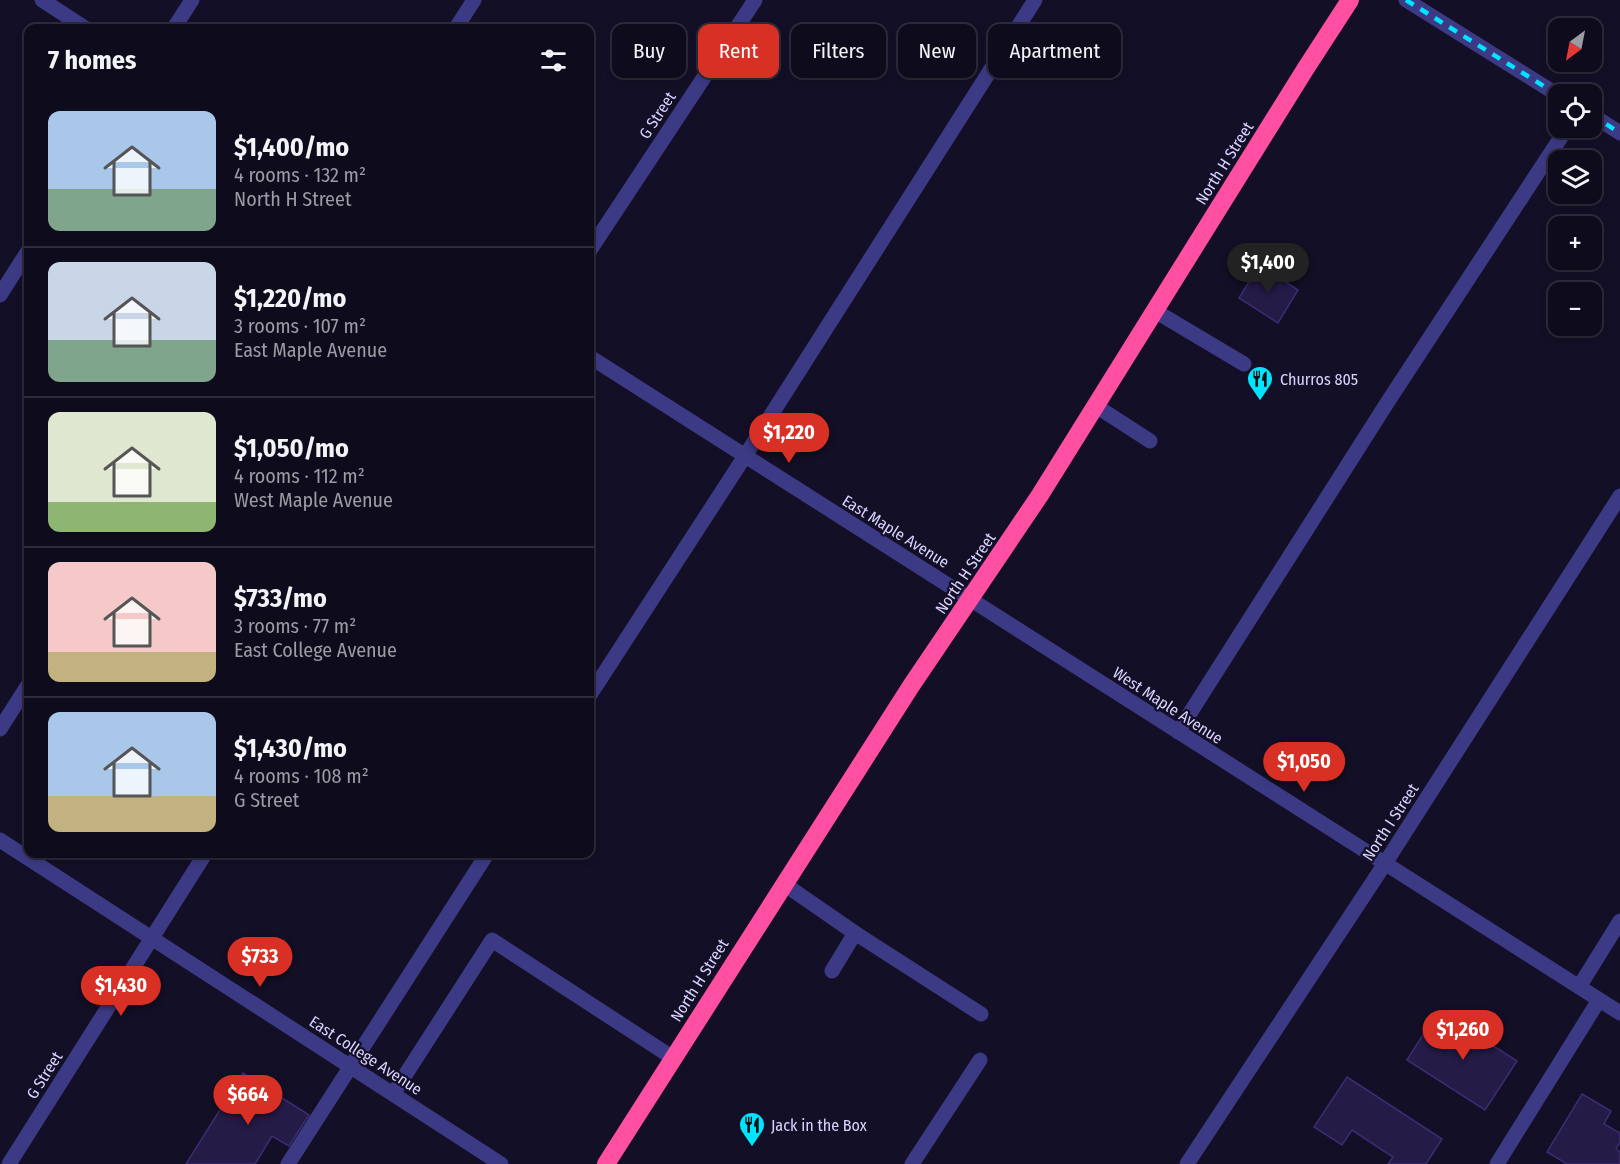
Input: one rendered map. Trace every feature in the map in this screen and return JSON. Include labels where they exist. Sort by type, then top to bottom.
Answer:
[{"type":"highway","name":"North H Street","points":[[606,1164],[911,686],[1040,495],[1350,0]]},
{"type":"street","points":[[42,0],[79,24]]},
{"type":"street","points":[[177,24],[192,0]]},
{"type":"street","points":[[459,24],[474,0]]},
{"type":"street","name":"G Street","points":[[594,244],[755,0]]},
{"type":"street","points":[[594,689],[1035,0]]},
{"type":"street","points":[[1406,0],[1548,89]]},
{"type":"street","points":[[1602,122],[1620,133]]},
{"type":"street","points":[[1178,732],[1387,403],[1560,138]]},
{"type":"street","points":[[0,295],[24,257]]},
{"type":"street","points":[[1155,310],[1244,364]]},
{"type":"street","name":"East Maple Avenue","points":[[594,360],[971,600]]},
{"type":"street","points":[[1096,406],[1150,441]]},
{"type":"street","name":"North I Street","points":[[1187,1164],[1384,865],[1620,496]]},
{"type":"street","name":"West Maple Avenue","points":[[971,600],[1384,865],[1620,1013]]},
{"type":"street","points":[[0,729],[24,691]]},
{"type":"street","name":"East College Avenue","points":[[0,840],[24,856]]},
{"type":"street","name":"East College Avenue","points":[[28,858],[501,1164]]},
{"type":"street","name":"G Street","points":[[9,1164],[202,858]]},
{"type":"street","points":[[288,1164],[484,858]]},
{"type":"street","points":[[784,884],[981,1014]]},
{"type":"street","points":[[1579,987],[1620,921]]},
{"type":"street","points":[[832,971],[855,933]]},
{"type":"street","points":[[393,1094],[492,940],[673,1058]]},
{"type":"street","points":[[1497,1164],[1599,1000]]},
{"type":"street","points":[[912,1164],[980,1060]]},
{"type":"building","points":[[1259,265],[1298,290],[1278,323],[1239,298]]},
{"type":"building","points":[[1454,1015],[1483,1034],[1481,1038],[1517,1061],[1485,1110],[1407,1060],[1431,1022],[1444,1031]]},
{"type":"building","points":[[243,1073],[309,1115],[289,1146],[272,1136],[255,1164],[186,1164]]},
{"type":"building","points":[[1347,1077],[1442,1139],[1426,1164],[1388,1164],[1393,1157],[1352,1130],[1342,1145],[1314,1127]]},
{"type":"building","points":[[1582,1094],[1611,1111],[1604,1124],[1620,1133],[1620,1142],[1616,1149],[1620,1152],[1620,1164],[1567,1164],[1547,1152]]},
{"type":"railway","points":[[1406,0],[1548,89]]},
{"type":"railway","points":[[1602,121],[1620,133]]},
{"type":"place","name":"Churros 805","points":[[1260,402]]},
{"type":"place","name":"Jack in the Box","points":[[752,1148]]}]
